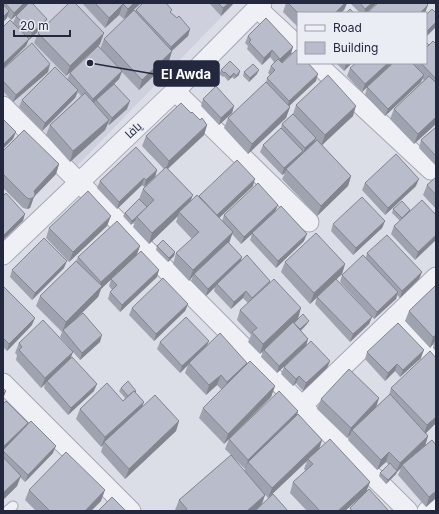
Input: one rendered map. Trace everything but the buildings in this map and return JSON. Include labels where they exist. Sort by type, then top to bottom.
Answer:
[{"type":"street","points":[[259,6],[297,45]]},
{"type":"street","name":"يافا","points":[[3,254],[175,91],[259,6]]},
{"type":"street","points":[[317,64],[431,170]]},
{"type":"street","points":[[175,91],[310,222]]},
{"type":"street","points":[[3,106],[408,511]]},
{"type":"street","points":[[302,406],[436,277]]},
{"type":"street","points":[[394,318],[436,361]]},
{"type":"street","points":[[3,384],[131,511]]},
{"type":"street","points":[[427,511],[436,503]]},
{"type":"shaded area","points":[[31,3],[235,3],[72,171],[3,98],[3,29]]},
{"type":"place","name":"El Awda","points":[[90,63]]}]
